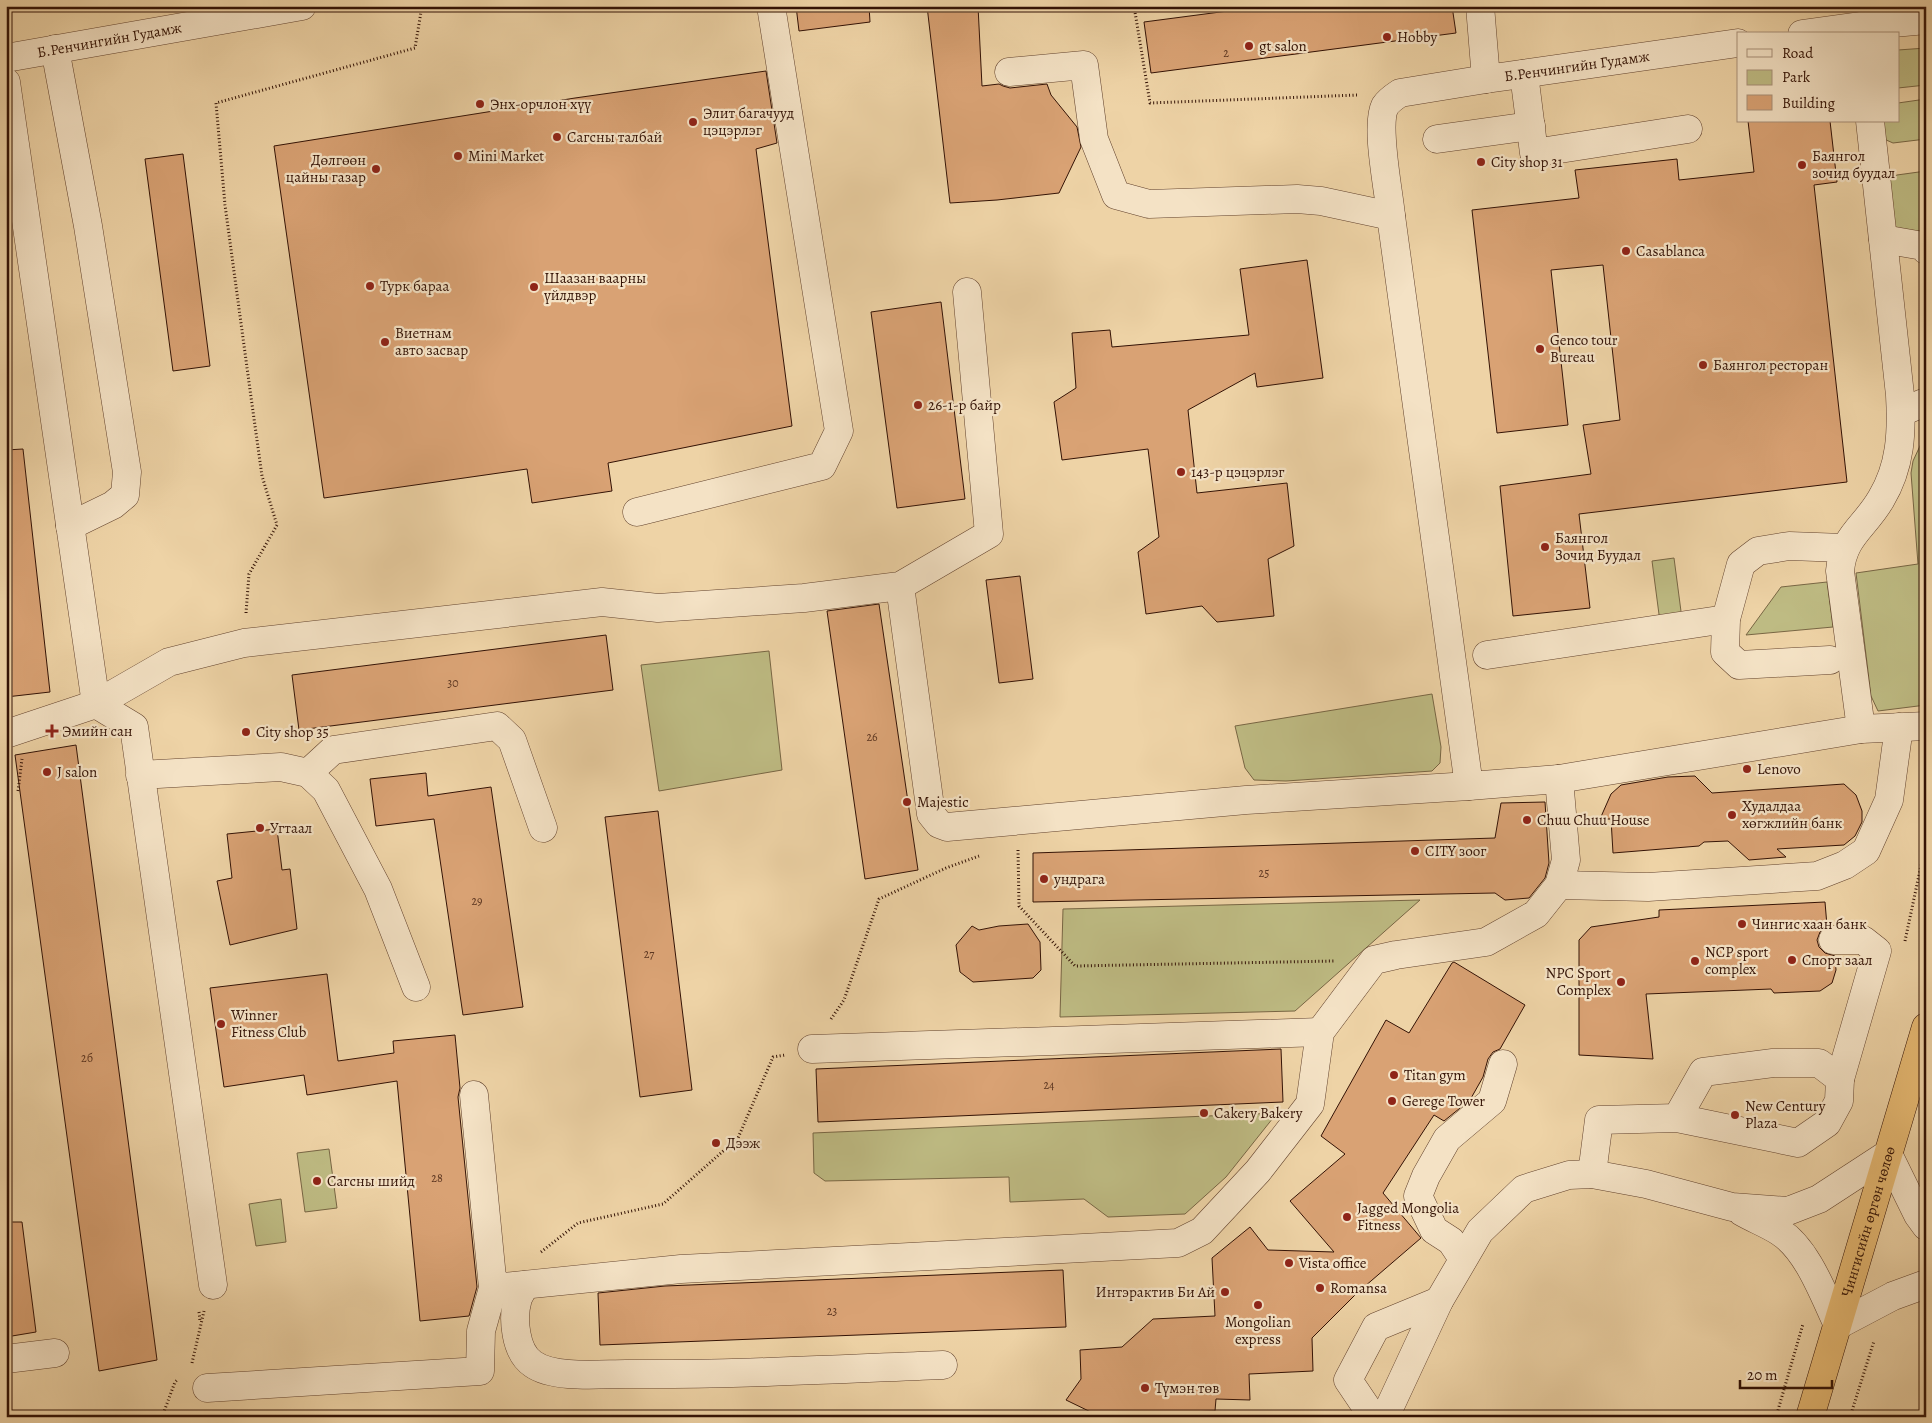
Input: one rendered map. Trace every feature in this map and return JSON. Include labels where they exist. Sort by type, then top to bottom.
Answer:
[{"type":"highway","name":"Чингисийн өргөн чөлөө","points":[[1810,1417],[1926,1028]]},
{"type":"street","name":"Б.Ренчингийн Гудамж","points":[[6,58],[302,6]]},
{"type":"street","points":[[637,512],[822,466],[839,431],[772,6]]},
{"type":"street","name":"Б.Ренчингийн Гудамж","points":[[1480,6],[1486,79],[1737,43]]},
{"type":"street","points":[[1831,32],[1860,30],[1926,20]]},
{"type":"street","points":[[55,49],[88,226],[127,472],[125,495],[113,505],[70,526]]},
{"type":"street","points":[[1009,72],[1084,65],[1094,139],[1116,195],[1149,204],[1297,199],[1321,201],[1391,216]]},
{"type":"street","points":[[1524,74],[1534,153],[1688,129]]},
{"type":"street","points":[[1468,786],[1391,216],[1382,120],[1385,107],[1391,99],[1400,93],[1486,79]]},
{"type":"street","points":[[6,82],[96,704]]},
{"type":"street","points":[[1861,730],[1840,571],[1844,548],[1878,505],[1890,481],[1900,446],[1902,429],[1870,122]]},
{"type":"street","points":[[1436,139],[1531,126]]},
{"type":"street","points":[[1883,239],[1923,246],[1926,250]]},
{"type":"street","points":[[6,734],[96,704],[169,662],[244,643],[602,602],[658,608],[804,598],[900,586],[989,534],[967,292]]},
{"type":"street","points":[[1901,412],[1926,402]]},
{"type":"street","points":[[1830,660],[1739,665],[1725,652],[1726,619],[1741,564],[1758,551],[1789,546],[1844,548]]},
{"type":"street","points":[[900,586],[933,818],[939,824],[947,827],[1246,800],[1559,779],[1861,730],[1926,726]]},
{"type":"street","points":[[1487,655],[1726,619]]},
{"type":"street","points":[[96,704],[134,727],[213,1285]]},
{"type":"street","points":[[308,773],[333,750],[497,726],[512,740],[542,828]]},
{"type":"street","points":[[1559,885],[1648,887],[1817,876],[1845,865],[1866,851],[1889,800],[1899,727]]},
{"type":"street","points":[[140,774],[281,767],[308,773],[326,790],[378,889],[416,987]]},
{"type":"street","points":[[494,1288],[681,1269],[1178,1243],[1202,1230],[1258,1171],[1310,1104],[1320,1032],[1374,960],[1486,942],[1536,914],[1559,885],[1566,860],[1559,779]]},
{"type":"street","points":[[1592,1174],[1599,1120],[1677,1118],[1798,1142],[1827,1123],[1839,1101],[1840,1079],[1877,951],[1863,940],[1833,940]]},
{"type":"street","points":[[812,1049],[1320,1032]]},
{"type":"street","points":[[1677,1118],[1703,1072],[1773,1063],[1819,1063],[1840,1079]]},
{"type":"street","points":[[1463,1259],[1451,1241],[1434,1230],[1418,1196],[1426,1176],[1447,1139],[1492,1101],[1503,1064]]},
{"type":"street","points":[[207,1388],[480,1371],[481,1331],[494,1288],[474,1095]]},
{"type":"street","points":[[1384,1417],[1439,1302],[1480,1231],[1524,1189],[1570,1175],[1592,1174],[1646,1184],[1732,1207],[1788,1211],[1819,1199],[1888,1154],[1918,1215],[1926,1226]]},
{"type":"street","points":[[1732,1207],[1781,1233],[1797,1247],[1811,1270],[1838,1325],[1893,1296],[1926,1284]]},
{"type":"street","points":[[525,1285],[518,1298],[515,1320],[518,1344],[531,1364],[542,1369],[564,1373],[668,1374],[944,1365]]},
{"type":"street","points":[[1373,1417],[1348,1380],[1376,1327],[1439,1302]]},
{"type":"street","points":[[6,1358],[55,1353]]},
{"type":"path","points":[[244,643],[249,574],[277,525],[262,476],[225,205],[216,103],[415,48],[422,6]]},
{"type":"path","points":[[1134,6],[1150,103],[1400,93]]},
{"type":"path","points":[[1026,821],[1018,842],[1019,906],[1075,966],[1374,960]]},
{"type":"path","points":[[540,1253],[578,1223],[663,1204],[738,1138],[773,1057],[812,1049],[844,1000],[879,899],[946,868],[982,855]]},
{"type":"path","points":[[192,1365],[200,1321],[213,1285]]},
{"type":"path","points":[[1850,1417],[1875,1336]]},
{"type":"path","points":[[162,1417],[175,1382],[181,1376]]},
{"type":"green space","points":[[1926,48],[1926,85],[1900,88],[1900,50]]},
{"type":"green space","points":[[1926,99],[1926,139],[1893,143],[1884,139],[1881,122],[1900,122],[1900,103]]},
{"type":"green space","points":[[1926,171],[1926,230],[1908,232],[1900,230],[1893,225],[1888,180],[1897,175]]},
{"type":"green space","points":[[1926,433],[1926,705],[1878,711],[1871,696],[1856,573],[1918,564],[1911,473],[1913,461]]},
{"type":"green space","points":[[1674,558],[1682,619],[1660,622],[1652,561]]},
{"type":"green space","points":[[1827,582],[1833,627],[1746,635],[1781,587]]},
{"type":"green space","points":[[769,651],[782,770],[659,791],[641,665]]},
{"type":"green space","points":[[1432,694],[1441,747],[1440,763],[1432,771],[1286,781],[1254,780],[1245,768],[1235,726]]},
{"type":"green space","points":[[1420,900],[1295,1011],[1060,1017],[1063,909]]},
{"type":"green space","points":[[1277,1113],[1226,1177],[1185,1214],[1108,1217],[1084,1199],[1010,1202],[1009,1177],[825,1181],[814,1173],[813,1133]]},
{"type":"green space","name":"Сагсны шийд","points":[[329,1149],[337,1208],[305,1212],[297,1153]]},
{"type":"green space","points":[[281,1199],[286,1242],[256,1246],[249,1204]]},
{"type":"building","points":[[796,6],[869,6],[870,22],[799,31]]},
{"type":"building","points":[[927,6],[978,6],[982,86],[999,84],[1010,88],[1047,84],[1051,95],[1077,127],[1081,147],[1059,193],[950,203]]},
{"type":"building","points":[[1266,6],[1452,6],[1456,33],[1151,73],[1144,22]]},
{"type":"building","name":"Шаазан ваарны үйлдвэр","points":[[766,71],[777,143],[756,149],[792,426],[608,463],[612,491],[532,503],[527,469],[324,498],[274,146],[575,98]]},
{"type":"building","points":[[1748,122],[1830,122],[1837,182],[1814,185],[1847,482],[1579,514],[1590,608],[1513,616],[1500,486],[1591,474],[1583,425],[1620,420],[1603,265],[1551,270],[1568,425],[1497,433],[1472,210],[1579,198],[1575,170],[1677,159],[1679,180],[1754,172]]},
{"type":"building","points":[[183,154],[210,366],[173,371],[145,159]]},
{"type":"building","points":[[1307,260],[1323,378],[1257,387],[1255,373],[1188,410],[1197,493],[1287,483],[1294,546],[1268,559],[1274,616],[1217,622],[1202,606],[1146,614],[1138,552],[1159,537],[1148,449],[1062,460],[1054,402],[1076,388],[1072,333],[1110,330],[1112,347],[1249,335],[1240,269]]},
{"type":"building","name":"26-1-р байр","points":[[941,302],[965,499],[897,508],[871,312]]},
{"type":"building","points":[[23,449],[50,692],[6,697],[6,450]]},
{"type":"building","points":[[1020,576],[1033,679],[999,683],[986,580]]},
{"type":"building","points":[[879,604],[918,870],[865,879],[827,611]]},
{"type":"building","points":[[606,635],[613,690],[299,730],[292,675]]},
{"type":"building","points":[[76,745],[157,1360],[99,1371],[15,755]]},
{"type":"building","points":[[426,773],[428,796],[491,787],[523,1007],[463,1015],[434,819],[376,826],[370,779]]},
{"type":"building","name":"Худалдаа хөгжлийн банк","points":[[1695,776],[1712,793],[1844,784],[1856,795],[1862,811],[1862,822],[1855,836],[1844,845],[1777,849],[1786,857],[1749,860],[1728,841],[1704,842],[1699,846],[1613,853],[1611,819],[1600,819],[1611,794],[1621,785],[1668,777]]},
{"type":"building","points":[[1545,802],[1549,863],[1545,878],[1529,898],[1505,900],[1495,893],[1033,902],[1033,853],[1495,838],[1501,803]]},
{"type":"building","points":[[658,811],[692,1090],[640,1097],[605,817]]},
{"type":"building","points":[[277,829],[282,870],[290,869],[297,929],[230,945],[217,881],[232,878],[227,834]]},
{"type":"building","points":[[1825,902],[1827,926],[1820,932],[1817,940],[1819,947],[1825,953],[1835,956],[1836,970],[1832,983],[1820,991],[1774,993],[1771,989],[1646,994],[1653,1059],[1579,1055],[1579,940],[1591,927],[1659,917],[1659,910]]},
{"type":"building","points":[[1028,924],[1040,942],[1041,970],[1033,978],[973,982],[960,972],[956,945],[972,926],[979,930],[999,926]]},
{"type":"building","points":[[1454,962],[1525,1005],[1500,1049],[1493,1052],[1488,1059],[1483,1077],[1470,1100],[1444,1121],[1434,1115],[1383,1193],[1421,1238],[1357,1293],[1312,1338],[1313,1371],[1249,1374],[1250,1400],[1216,1399],[1215,1411],[1097,1415],[1066,1400],[1081,1379],[1080,1350],[1122,1347],[1153,1319],[1215,1316],[1212,1258],[1250,1227],[1268,1250],[1334,1252],[1290,1201],[1345,1154],[1321,1136],[1386,1020],[1409,1033]]},
{"type":"building","points":[[327,974],[338,1061],[394,1053],[393,1041],[455,1035],[460,1088],[458,1097],[477,1287],[469,1316],[420,1321],[397,1081],[307,1095],[304,1075],[224,1087],[210,988]]},
{"type":"building","points":[[1281,1049],[1283,1102],[818,1122],[816,1069]]},
{"type":"building","points":[[6,1222],[22,1222],[36,1332],[6,1337]]},
{"type":"building","points":[[1063,1270],[1066,1327],[600,1345],[598,1293],[665,1286]]},
{"type":"place","name":"Hobby","points":[[1387,37]]},
{"type":"place","name":"gt salon","points":[[1249,46]]},
{"type":"place","name":"Энх-орчлон хүү","points":[[480,104]]},
{"type":"place","name":"Элит багачууд цэцэрлэг","points":[[693,122]]},
{"type":"place","name":"Сагсны талбай","points":[[557,137]]},
{"type":"place","name":"Mini Market","points":[[458,156]]},
{"type":"place","name":"City shop 31","points":[[1481,162]]},
{"type":"place","name":"Баянгол зочид буудал","points":[[1802,165]]},
{"type":"place","name":"Дөлгөөн цайны газар","points":[[376,169]]},
{"type":"place","name":"Casablanca","points":[[1626,251]]},
{"type":"place","name":"Турк бараа","points":[[370,286]]},
{"type":"place","name":"Шаазан ваарны үйлдвэр","points":[[534,287]]},
{"type":"place","name":"Виетнам авто засвар","points":[[385,342]]},
{"type":"place","name":"Genco tour Bureau","points":[[1540,349]]},
{"type":"place","name":"Баянгол ресторан","points":[[1703,365]]},
{"type":"place","name":"26-1-р байр","points":[[918,405]]},
{"type":"place","name":"143-р цэцэрлэг","points":[[1181,472]]},
{"type":"place","name":"Баянгол Зочид Буудал","points":[[1545,547]]},
{"type":"place","name":"Эмийн сан","points":[[52,731]]},
{"type":"place","name":"City shop 35","points":[[246,732]]},
{"type":"place","name":"Lenovo","points":[[1747,769]]},
{"type":"place","name":"J salon","points":[[47,772]]},
{"type":"place","name":"Majestic","points":[[907,802]]},
{"type":"place","name":"Худалдаа хөгжлийн банк","points":[[1732,815]]},
{"type":"place","name":"Chuu Chuu House","points":[[1527,820]]},
{"type":"place","name":"Угтаал","points":[[260,828]]},
{"type":"place","name":"CITY зоог","points":[[1415,851]]},
{"type":"place","name":"ундрага","points":[[1044,879]]},
{"type":"place","name":"Чингис хаан банк","points":[[1742,924]]},
{"type":"place","name":"Спорт заал","points":[[1792,960]]},
{"type":"place","name":"NCP sport complex","points":[[1695,961]]},
{"type":"place","name":"NPC Sport Complex","points":[[1621,982]]},
{"type":"place","name":"Winner Fitness Club","points":[[221,1024]]},
{"type":"place","name":"Titan gym","points":[[1394,1075]]},
{"type":"place","name":"Gerege Tower","points":[[1392,1101]]},
{"type":"place","name":"Cakery Bakery","points":[[1204,1113]]},
{"type":"place","name":"New Century Plaza","points":[[1735,1115]]},
{"type":"place","name":"Дээж","points":[[716,1143]]},
{"type":"place","name":"Сагсны шийд","points":[[317,1181]]},
{"type":"place","name":"Jagged Mongolia Fitness","points":[[1347,1217]]},
{"type":"place","name":"Vista office","points":[[1289,1263]]},
{"type":"place","name":"Romansa","points":[[1320,1288]]},
{"type":"place","name":"Интэрактив Би Ай","points":[[1225,1292]]},
{"type":"place","name":"Mongolian express","points":[[1258,1305]]},
{"type":"place","name":"Түмэн төв","points":[[1145,1388]]}]
